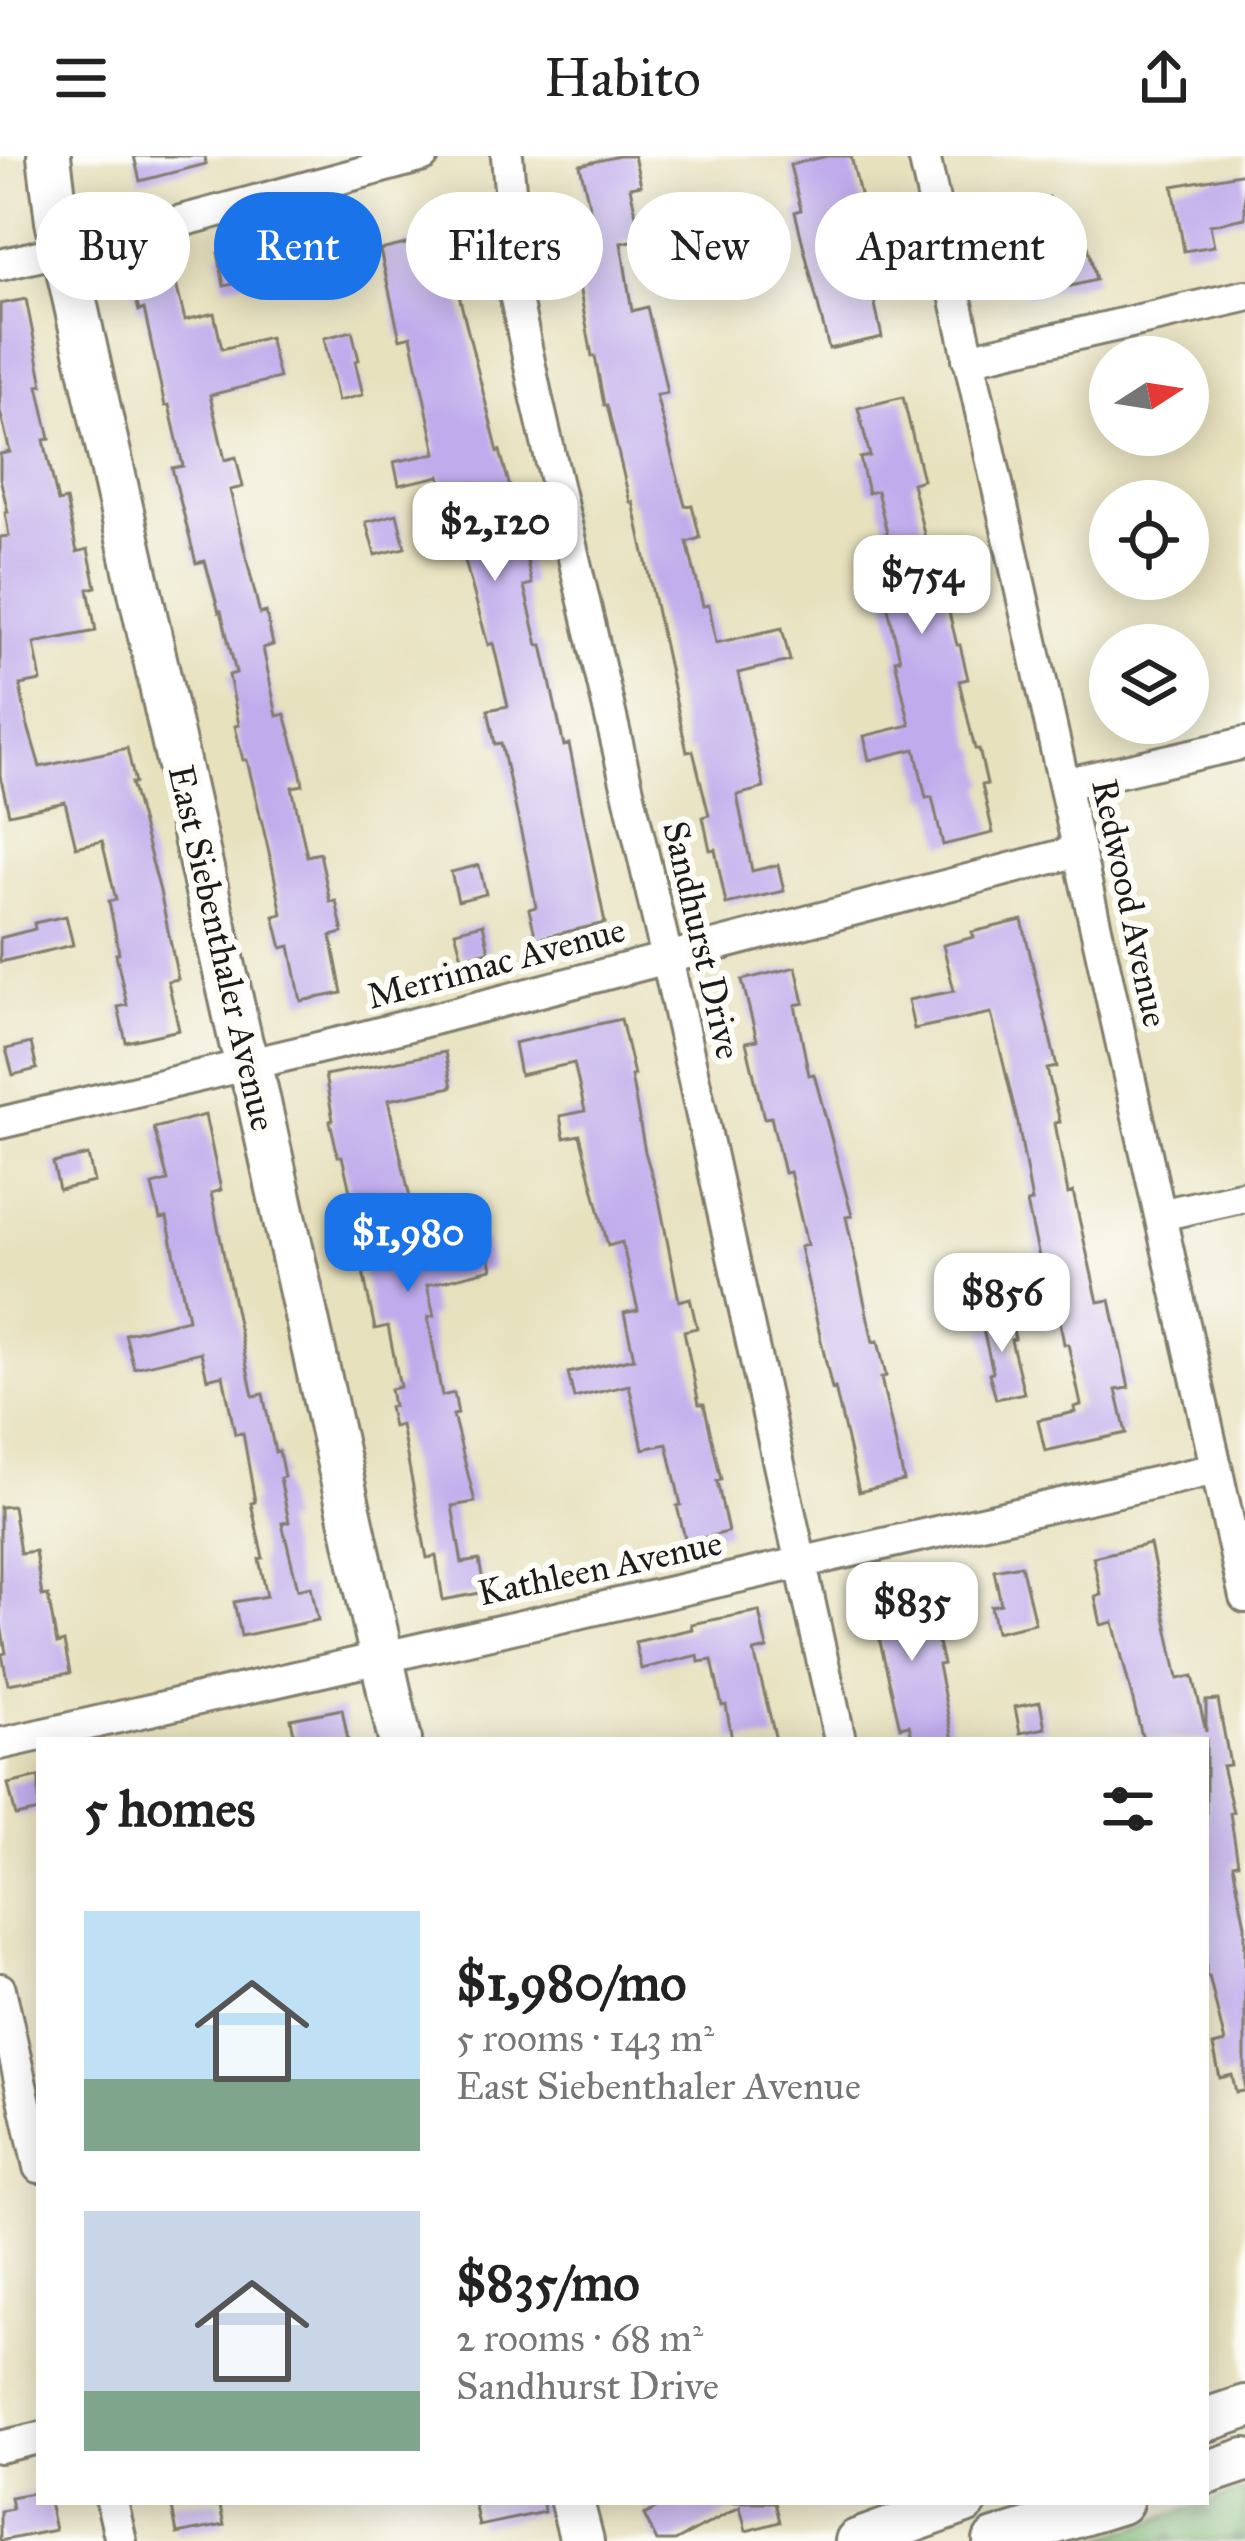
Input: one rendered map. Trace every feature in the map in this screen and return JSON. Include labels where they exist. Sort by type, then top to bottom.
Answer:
[{"type":"main road","name":"East Siebenthaler Avenue","points":[[49,156],[53,192]]},
{"type":"main road","name":"East Siebenthaler Avenue","points":[[75,300],[399,1737]]},
{"type":"main road","points":[[1209,2419],[1245,2408]]},
{"type":"main road","points":[[1209,2472],[1245,2460]]},
{"type":"main road","points":[[573,2505],[582,2541]]},
{"type":"main road","points":[[857,2541],[957,2505]]},
{"type":"main road","points":[[995,2541],[1110,2505]]},
{"type":"street","points":[[190,219],[423,156]]},
{"type":"street","name":"Sandhurst Drive","points":[[507,156],[510,270],[541,418],[667,958],[839,1737]]},
{"type":"street","name":"Redwood Avenue","points":[[924,156],[1245,1597]]},
{"type":"street","points":[[0,265],[36,257]]},
{"type":"street","points":[[968,359],[1245,296]]},
{"type":"street","points":[[1064,784],[1245,743]]},
{"type":"street","name":"Merrimac Avenue","points":[[0,1123],[248,1065],[1078,851]]},
{"type":"street","points":[[1160,1215],[1245,1196]]},
{"type":"street","name":"Kathleen Avenue","points":[[0,1744],[1216,1469]]},
{"type":"street","points":[[0,1990],[36,2153]]},
{"type":"street","points":[[0,2447],[36,2439]]},
{"type":"street","points":[[113,2505],[121,2541]]},
{"type":"green space","points":[[1245,2490],[1245,2541],[1092,2541],[1209,2505]]},
{"type":"building","points":[[134,156],[205,156],[206,164],[140,181]]},
{"type":"building","points":[[634,156],[641,185],[627,192],[627,242],[621,243],[627,300],[632,311],[647,307],[667,393],[656,395],[685,506],[692,505],[700,538],[687,542],[703,606],[709,605],[716,643],[782,628],[790,661],[738,673],[764,788],[737,795],[752,871],[778,865],[784,891],[726,904],[715,849],[710,850],[703,817],[709,815],[693,751],[687,752],[633,502],[592,356],[582,300],[603,300],[603,192],[586,192],[580,165]]},
{"type":"building","points":[[851,156],[859,192],[815,192],[815,293],[795,212],[801,210],[790,165]]},
{"type":"building","points":[[1245,173],[1245,218],[1210,225],[1214,246],[1184,251],[1173,186]]},
{"type":"building","points":[[406,244],[406,300],[460,300],[514,502],[532,584],[524,586],[564,746],[569,744],[605,923],[536,939],[529,909],[536,907],[528,864],[501,743],[495,744],[488,710],[508,706],[493,643],[488,645],[461,546],[454,548],[440,476],[399,485],[394,462],[436,453],[411,336],[400,339],[382,250]]},
{"type":"building","points":[[1087,246],[1088,246],[1096,280],[1087,282]]},
{"type":"building","points":[[26,299],[50,439],[44,440],[58,502],[66,500],[77,552],[88,549],[96,587],[88,589],[96,631],[34,643],[41,681],[20,685],[27,723],[40,767],[127,748],[135,783],[131,783],[178,979],[168,981],[179,1030],[126,1042],[118,1007],[127,1005],[109,901],[116,900],[102,841],[76,847],[65,802],[9,814],[0,775],[0,537],[9,536],[0,454],[10,452],[0,411],[0,304]]},
{"type":"building","points":[[136,300],[180,300],[185,320],[214,313],[222,349],[269,337],[279,378],[210,395],[225,460],[236,457],[243,487],[230,490],[260,614],[266,612],[273,645],[263,648],[277,716],[285,714],[299,763],[303,785],[292,787],[307,856],[320,853],[330,902],[336,901],[343,933],[331,936],[342,993],[301,1001],[290,946],[282,948],[274,916],[282,914],[272,865],[235,726],[239,725],[229,675],[236,673],[205,561],[196,563],[172,468],[183,466],[144,309],[139,311]]},
{"type":"building","points":[[817,300],[874,300],[882,337],[829,349]]},
{"type":"building","points":[[352,331],[363,395],[338,401],[324,338]]},
{"type":"building","points":[[903,397],[923,480],[912,483],[939,597],[945,596],[968,679],[959,681],[987,784],[982,785],[993,833],[943,845],[915,749],[869,760],[864,736],[910,725],[885,595],[879,597],[870,564],[893,558],[877,491],[868,493],[860,458],[870,456],[858,408]]},
{"type":"building","points":[[397,514],[405,548],[375,555],[366,522]]},
{"type":"building","points":[[479,865],[486,894],[458,901],[451,872]]},
{"type":"building","points":[[66,916],[73,945],[0,962],[0,938]]},
{"type":"building","points":[[1022,920],[1057,1067],[1047,1069],[1060,1122],[1055,1123],[1068,1194],[1073,1192],[1098,1302],[1110,1300],[1129,1388],[1116,1390],[1126,1433],[1045,1451],[1038,1420],[1075,1412],[1074,1407],[1081,1405],[1054,1288],[1041,1291],[1018,1123],[991,1013],[914,1029],[908,1000],[954,991],[943,945],[974,937],[972,932]]},
{"type":"building","points":[[483,924],[489,951],[462,957],[455,931]]},
{"type":"building","points":[[796,967],[804,1003],[795,1005],[809,1075],[814,1074],[852,1216],[846,1217],[873,1342],[878,1341],[886,1376],[881,1378],[904,1481],[859,1492],[800,1247],[807,1245],[790,1172],[784,1173],[771,1117],[764,1118],[746,1042],[757,1040],[742,980]]},
{"type":"building","points":[[621,1019],[679,1301],[690,1298],[697,1328],[684,1331],[721,1480],[717,1481],[728,1532],[686,1542],[667,1444],[643,1449],[629,1385],[574,1398],[568,1373],[634,1358],[624,1313],[638,1310],[622,1242],[608,1246],[580,1135],[564,1138],[560,1116],[585,1111],[574,1063],[520,1075],[514,1043]]},
{"type":"building","points":[[31,1043],[37,1069],[13,1075],[6,1049]]},
{"type":"building","points":[[445,1052],[452,1087],[388,1100],[423,1255],[486,1240],[492,1269],[427,1285],[442,1396],[454,1393],[458,1414],[453,1415],[475,1502],[452,1506],[462,1563],[479,1560],[485,1592],[443,1600],[436,1556],[427,1558],[401,1425],[393,1427],[390,1389],[400,1387],[388,1326],[375,1329],[354,1228],[358,1227],[330,1121],[325,1075]]},
{"type":"building","points":[[205,1115],[221,1190],[211,1193],[253,1396],[263,1394],[275,1452],[279,1451],[289,1522],[282,1523],[298,1589],[311,1586],[318,1620],[241,1636],[234,1602],[267,1596],[243,1433],[235,1434],[223,1375],[207,1379],[201,1352],[134,1368],[125,1334],[188,1319],[167,1218],[160,1219],[152,1185],[168,1181],[154,1128]]},
{"type":"building","points":[[88,1155],[94,1182],[59,1190],[53,1163]]},
{"type":"building","points":[[1009,1311],[1024,1393],[996,1399],[980,1317]]},
{"type":"building","points":[[13,1506],[20,1553],[35,1551],[42,1596],[48,1595],[57,1644],[64,1642],[70,1673],[8,1684],[0,1619],[0,1507]]},
{"type":"building","points":[[1150,1544],[1178,1679],[1193,1676],[1206,1732],[1206,1701],[1218,1700],[1230,1765],[1222,1766],[1233,1812],[1238,1863],[1233,1864],[1245,1925],[1245,2091],[1236,2092],[1232,2075],[1220,2078],[1213,2046],[1225,2043],[1209,1976],[1209,1737],[1142,1737],[1113,1622],[1101,1625],[1093,1557]]},
{"type":"building","points":[[1021,1565],[1035,1623],[996,1632],[991,1606],[1001,1604],[994,1570]]},
{"type":"building","points":[[926,1592],[943,1664],[938,1665],[952,1737],[912,1737],[909,1725],[900,1727],[877,1629],[867,1632],[862,1606]]},
{"type":"building","points":[[759,1611],[767,1649],[754,1652],[775,1737],[731,1737],[712,1660],[699,1662],[698,1655],[641,1669],[635,1642],[692,1629],[691,1624]]},
{"type":"building","points":[[1040,1702],[1045,1728],[1020,1733],[1015,1707]]},
{"type":"building","points":[[342,1709],[347,1737],[294,1737],[291,1719]]},
{"type":"building","points":[[36,1778],[36,1812],[16,1816],[8,1784]]},
{"type":"building","points":[[36,2493],[36,2505],[50,2505],[55,2530],[0,2541],[0,2511],[12,2509],[10,2497]]},
{"type":"building","points":[[172,2505],[220,2505],[224,2525],[177,2534]]},
{"type":"building","points":[[475,2505],[543,2505],[544,2512],[479,2526]]},
{"type":"building","points":[[663,2505],[776,2505],[780,2522],[746,2531],[740,2507],[675,2541],[657,2541],[644,2515]]}]
